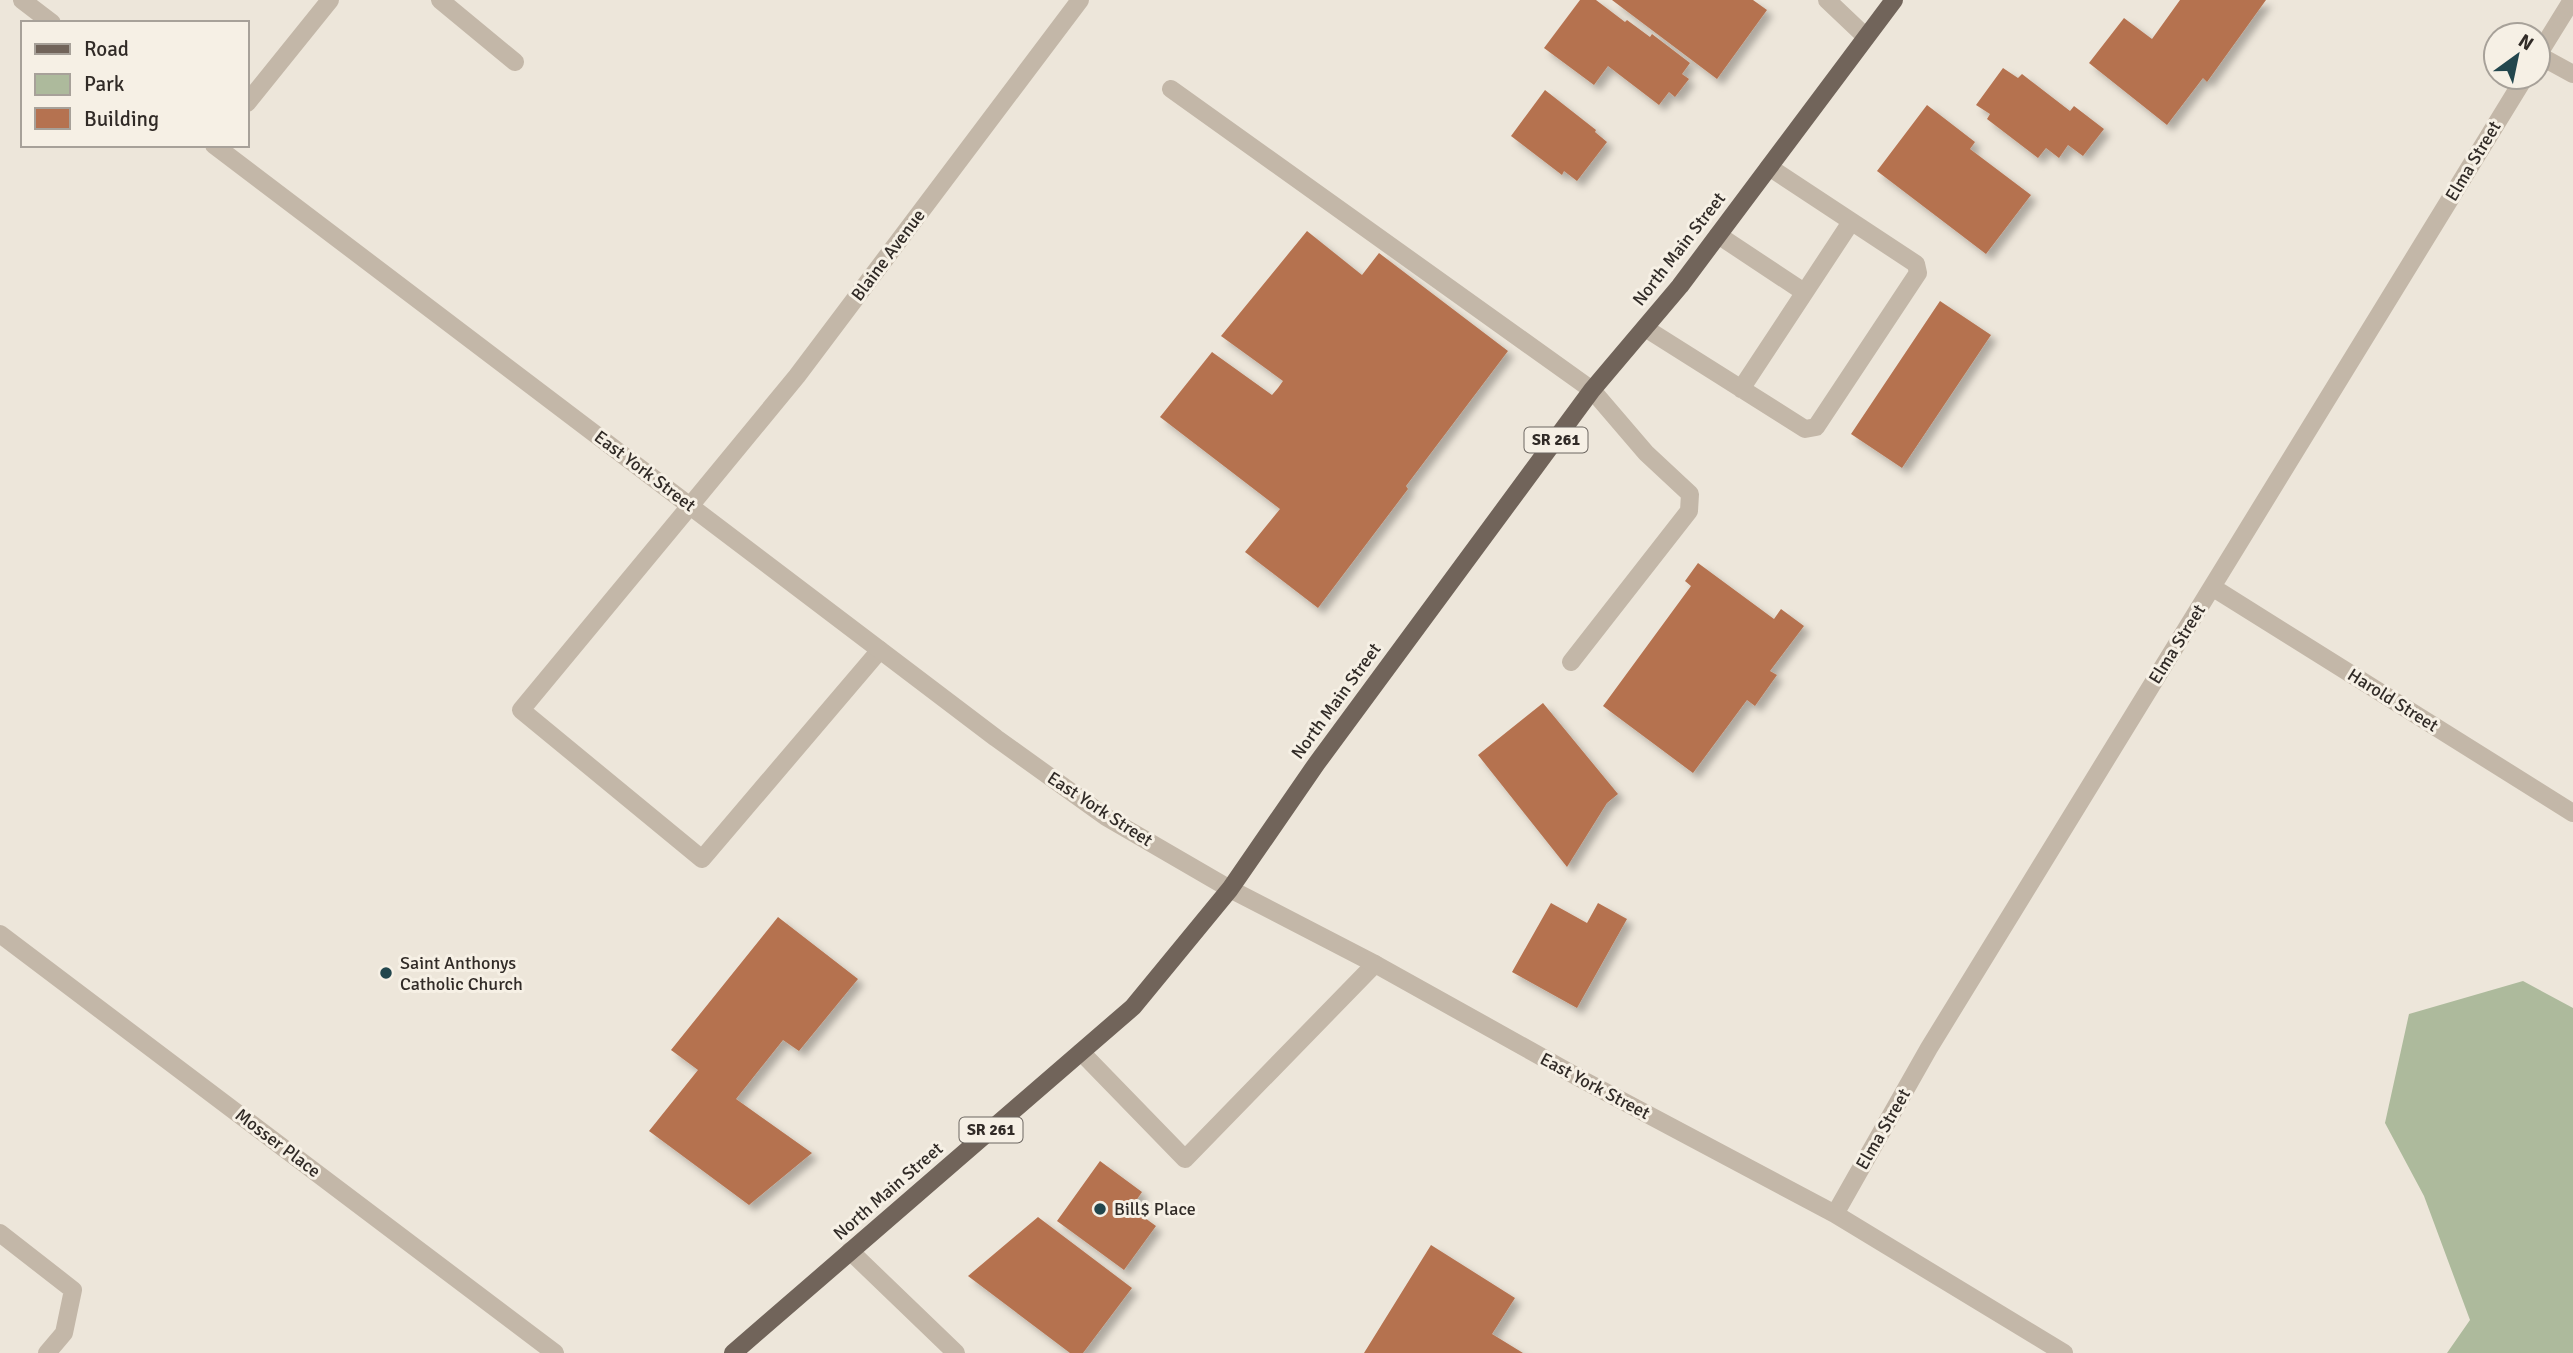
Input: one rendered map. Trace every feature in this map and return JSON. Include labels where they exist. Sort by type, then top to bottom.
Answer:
[{"type":"main road","name":"North Main Street","points":[[733,1353],[1133,1007],[1230,889],[1317,763],[1592,390],[1718,235],[1894,0]]},
{"type":"street","points":[[22,0],[49,21]]},
{"type":"street","points":[[248,102],[330,0]]},
{"type":"street","points":[[440,0],[515,62]]},
{"type":"street","name":"Blaine Avenue","points":[[880,650],[702,859],[521,710],[797,376],[1080,0]]},
{"type":"street","points":[[1827,0],[1866,37]]},
{"type":"street","points":[[2552,32],[2572,0]]},
{"type":"street","points":[[2552,63],[2573,74]]},
{"type":"street","points":[[1171,89],[1592,390],[1646,453],[1690,494],[1689,512],[1571,662]]},
{"type":"street","name":"Elma Street","points":[[1835,1214],[1929,1048],[2516,91]]},
{"type":"street","name":"East York Street","points":[[217,147],[996,738],[1107,817],[1230,889],[1375,964],[1583,1080],[1835,1214],[2064,1353]]},
{"type":"street","points":[[1645,328],[1805,429],[1816,427],[1918,273],[1916,264],[1769,167]]},
{"type":"street","points":[[1741,389],[1851,222]]},
{"type":"street","points":[[1718,235],[1804,292]]},
{"type":"street","name":"Harold Street","points":[[2212,587],[2573,813]]},
{"type":"street","name":"Mosser Place","points":[[0,934],[555,1353]]},
{"type":"street","points":[[1081,1052],[1185,1159],[1375,964]]},
{"type":"street","points":[[0,1233],[73,1290],[64,1333],[47,1353]]},
{"type":"street","points":[[850,1251],[956,1353]]},
{"type":"green space","points":[[2523,981],[2573,1008],[2573,1353],[2447,1353],[2470,1320],[2424,1196],[2385,1123],[2409,1014]]},
{"type":"building","points":[[1580,0],[1596,0],[1625,22],[1627,20],[1650,37],[1652,34],[1690,63],[1682,74],[1689,79],[1675,97],[1669,92],[1659,105],[1608,66],[1594,85],[1544,48]]},
{"type":"building","points":[[1612,0],[1753,0],[1767,10],[1717,79]]},
{"type":"building","points":[[2180,0],[2266,0],[2207,82],[2203,78],[2167,125],[2089,63],[2124,18],[2152,39]]},
{"type":"building","points":[[2003,68],[2018,78],[2022,74],[2070,111],[2074,106],[2104,129],[2083,156],[2068,145],[2059,158],[2046,148],[2038,158],[1987,119],[1990,114],[1976,105]]},
{"type":"building","points":[[1545,90],[1596,130],[1607,142],[1577,181],[1564,171],[1562,175],[1511,136]]},
{"type":"building","points":[[1927,105],[1975,142],[1970,149],[2031,195],[1986,254],[1877,171]]},
{"type":"building","points":[[1307,231],[1362,275],[1379,253],[1508,351],[1318,608],[1245,552],[1280,509],[1160,417],[1212,352],[1272,395],[1278,388],[1283,381],[1221,336]]},
{"type":"building","points":[[1940,301],[1991,335],[1902,468],[1851,434]]},
{"type":"building","points":[[1698,563],[1774,619],[1781,609],[1804,626],[1770,671],[1777,675],[1755,706],[1747,700],[1693,773],[1603,706],[1691,586],[1685,581]]},
{"type":"building","points":[[1543,703],[1618,794],[1607,803],[1567,867],[1478,755]]},
{"type":"building","points":[[1551,903],[1587,923],[1598,903],[1627,919],[1577,1008],[1512,972]]},
{"type":"building","points":[[778,917],[858,979],[799,1051],[783,1040],[736,1099],[812,1153],[749,1205],[649,1131],[698,1070],[671,1050]]},
{"type":"building","points":[[1100,1161],[1142,1192],[1131,1208],[1156,1226],[1124,1270],[1057,1221]]},
{"type":"building","points":[[1038,1217],[1132,1288],[1083,1353],[1070,1353],[968,1276]]},
{"type":"building","points":[[1431,1245],[1515,1298],[1492,1334],[1523,1353],[1364,1353]]},
{"type":"place","name":"Saint Anthonys Catholic Church","points":[[386,973]]},
{"type":"place","name":"Bill$ Place","points":[[1100,1209]]}]
